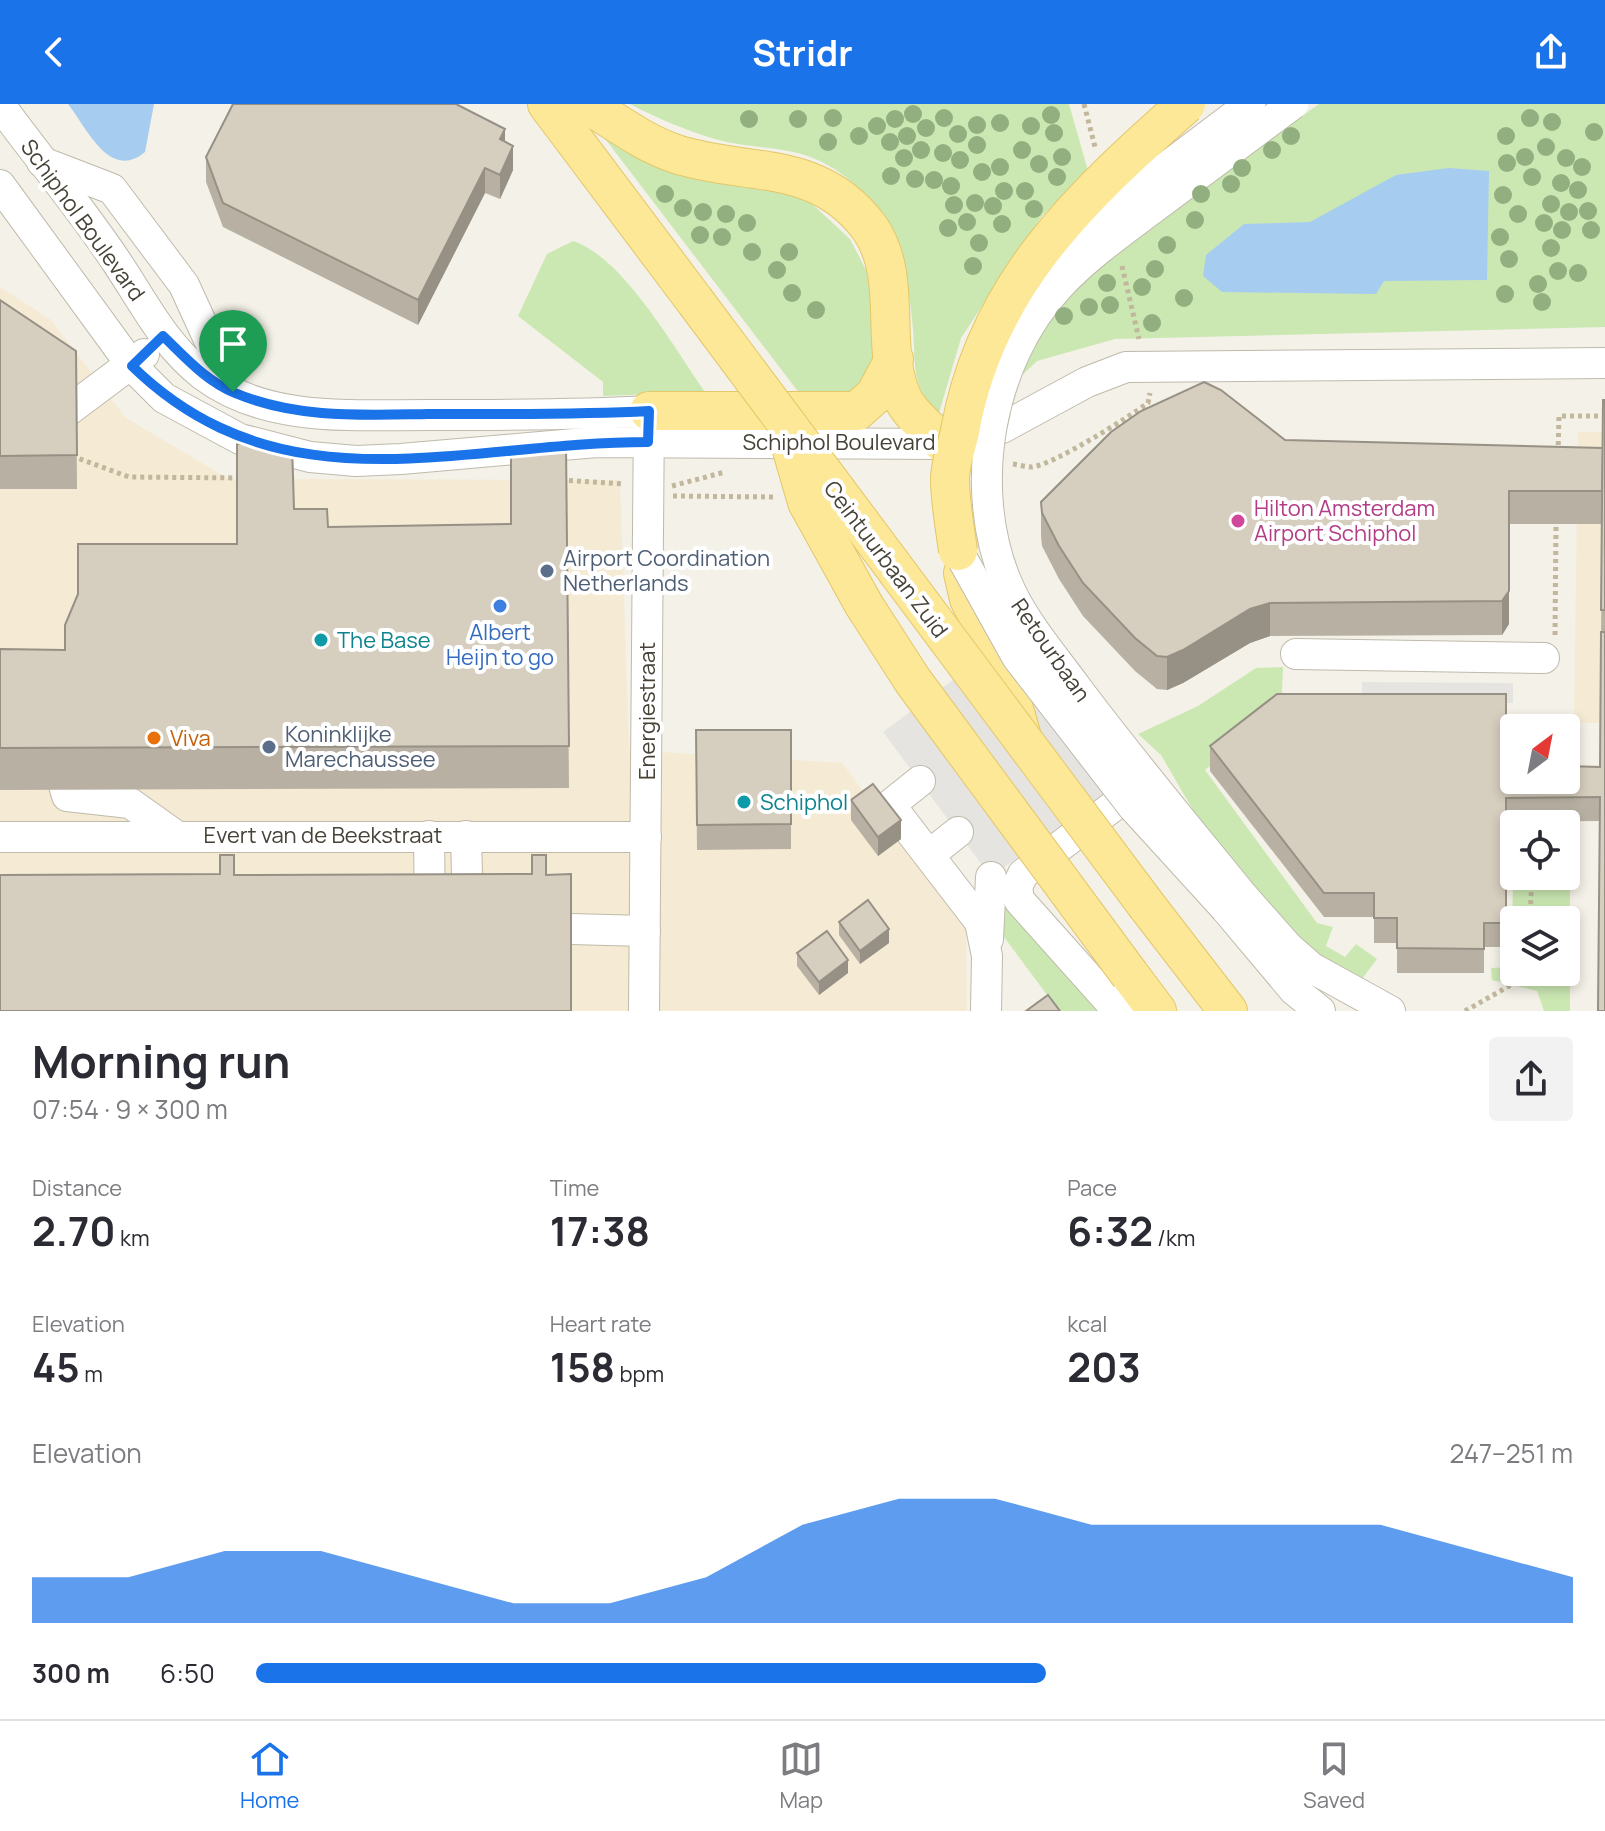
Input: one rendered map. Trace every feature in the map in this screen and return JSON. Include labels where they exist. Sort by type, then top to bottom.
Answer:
[{"type":"main road","name":"Ceintuurbaan Zuid","points":[[547,104],[784,425],[1228,1011]]},
{"type":"main road","points":[[586,104],[647,144],[716,165],[790,173],[824,187],[851,207],[870,229],[882,256],[894,359],[902,398],[944,444]]},
{"type":"main road","name":"Retourbaan","points":[[1023,740],[1000,660],[969,599],[958,551],[950,476],[968,391],[988,335],[1029,265],[1084,198],[1186,104]]},
{"type":"main road","points":[[649,427],[857,411],[875,395],[894,359]]},
{"type":"main road","points":[[784,425],[807,502],[864,605],[913,681],[1157,1011]]},
{"type":"street","name":"Retourbaan","points":[[988,335],[1072,243],[1250,104]]},
{"type":"street","name":"Retourbaan","points":[[1293,104],[1114,238],[1058,286],[1018,348],[995,407],[989,450],[989,508],[995,546],[1018,606],[1234,902],[1312,968],[1390,1011]]},
{"type":"street","name":"Schiphol Boulevard","points":[[0,105],[115,259],[163,336],[204,375],[233,392],[275,407],[375,416],[562,415],[649,427],[944,444],[1002,428],[1087,382],[1126,367],[1605,363]]},
{"type":"street","points":[[42,162],[112,189],[184,285],[233,392]]},
{"type":"street","name":"Schiphol Boulevard","points":[[0,185],[132,366],[164,398],[240,439],[310,457],[356,461],[560,444],[649,427]]},
{"type":"street","points":[[45,412],[132,366],[163,336]]},
{"type":"street","points":[[310,457],[375,416]]},
{"type":"street","name":"Energiestraat","points":[[644,1011],[649,427]]},
{"type":"street","points":[[958,551],[1017,657],[1133,807],[1234,902],[1294,990],[1320,1011]]},
{"type":"street","points":[[1296,654],[1544,658]]},
{"type":"street","points":[[41,769],[67,796],[130,803],[175,835]]},
{"type":"street","points":[[920,781],[890,805],[980,922],[987,956]]},
{"type":"street","points":[[1118,1011],[1019,900],[1017,887],[1023,874],[1139,787]]},
{"type":"street","points":[[929,855],[958,832]]},
{"type":"street","points":[[429,836],[430,933]]},
{"type":"street","points":[[466,836],[468,934]]},
{"type":"street","name":"Evert van de Beekstraat","points":[[0,837],[646,837]]},
{"type":"street","points":[[986,1011],[991,877]]},
{"type":"street","points":[[571,929],[645,931]]},
{"type":"path","points":[[45,412],[129,477],[237,477]]},
{"type":"path","points":[[1558,467],[1559,416],[1605,416]]},
{"type":"path","points":[[1465,1011],[1509,986]]},
{"type":"shaded area","points":[[0,287],[51,320],[126,418],[229,479],[620,480],[629,750],[842,763],[966,927],[967,1011],[0,1011]]},
{"type":"shaded area","points":[[1578,432],[1605,432],[1605,723],[1580,723],[1580,714],[1574,714]]},
{"type":"shaded area","points":[[1016,633],[1124,779],[991,877],[883,732]]},
{"type":"shaded area","points":[[1362,682],[1513,683],[1513,703],[1362,703]]},
{"type":"green space","points":[[630,104],[1069,104],[1088,171],[1042,216],[961,338],[939,413],[923,394],[916,375],[911,307],[903,266],[888,227],[863,193],[847,178],[814,158],[715,139]]},
{"type":"green space","points":[[1319,104],[1605,104],[1605,327],[1115,339],[1037,361],[1018,379],[1022,361],[1037,336],[1064,299],[1096,266],[1167,208]]},
{"type":"green space","points":[[593,123],[810,202],[850,239],[866,270],[872,294],[876,355],[856,395],[803,398]]},
{"type":"green space","points":[[573,241],[592,250],[629,284],[705,392],[603,396],[603,382],[518,316],[547,254]]},
{"type":"green space","points":[[1283,667],[1281,714],[1205,770],[1317,923],[1333,927],[1326,946],[1345,957],[1356,944],[1377,959],[1358,984],[1313,957],[1200,822],[1161,755],[1138,734],[1198,706],[1256,668]]},
{"type":"green space","points":[[1513,890],[1570,890],[1570,906],[1512,906]]},
{"type":"green space","points":[[1002,893],[1060,969],[1087,990],[1103,1011],[1059,1011],[1001,933]]},
{"type":"green space","points":[[1491,968],[1500,968],[1500,982],[1492,980]]},
{"type":"green space","points":[[1517,986],[1570,986],[1570,1011],[1544,1011],[1537,991]]},
{"type":"water","points":[[68,104],[154,104],[145,152],[132,159],[121,160],[111,156],[101,149]]},
{"type":"water","points":[[1449,168],[1489,171],[1487,280],[1384,281],[1376,294],[1222,292],[1203,276],[1206,255],[1244,224],[1310,222],[1396,175]]},
{"type":"building","points":[[233,104],[456,104],[505,129],[500,139],[513,146],[500,175],[485,168],[418,300],[223,203],[206,157]]},
{"type":"building","points":[[0,300],[76,351],[77,455],[0,456]]},
{"type":"building","points":[[1204,382],[1221,390],[1285,440],[1603,448],[1602,491],[1509,491],[1509,591],[1502,601],[1270,603],[1250,609],[1183,650],[1167,657],[1157,656],[1135,638],[1083,583],[1059,546],[1042,513],[1041,502],[1111,432],[1141,411]]},
{"type":"building","points":[[1603,400],[1605,610],[1601,610]]},
{"type":"building","name":"The Base","points":[[237,444],[292,444],[294,509],[327,509],[328,527],[511,524],[511,445],[566,445],[569,746],[0,748],[0,649],[65,650],[65,625],[78,594],[78,544],[237,544]]},
{"type":"building","points":[[1601,632],[1605,632],[1605,1011],[1598,1011],[1600,797],[1506,798],[1506,810],[1500,810],[1500,890],[1506,890],[1506,906],[1500,906],[1500,923],[1484,923],[1484,949],[1397,948],[1397,918],[1374,918],[1374,893],[1324,893],[1210,746],[1277,694],[1506,694],[1506,714],[1500,714],[1500,794],[1580,794],[1580,766],[1600,767]]},
{"type":"building","name":"Schiphol","points":[[696,730],[791,730],[791,824],[697,825]]},
{"type":"building","points":[[873,784],[901,820],[878,837],[851,800]]},
{"type":"building","points":[[220,855],[234,855],[234,875],[532,874],[532,855],[546,855],[546,875],[571,874],[571,1011],[0,1011],[0,875],[220,874]]},
{"type":"building","points":[[868,900],[889,929],[860,951],[839,922]]},
{"type":"building","points":[[827,931],[848,960],[819,982],[797,953]]},
{"type":"building","points":[[1048,995],[1060,1011],[1026,1011]]},
{"type":"place","name":"Hilton Amsterdam Airport Schiphol","points":[[1238,521]]},
{"type":"place","name":"Airport Coordination Netherlands","points":[[547,571]]},
{"type":"place","name":"Albert Heijn to go","points":[[500,606]]},
{"type":"place","name":"The Base","points":[[321,640]]},
{"type":"place","name":"Viva","points":[[154,738]]},
{"type":"place","name":"Koninklijke Marechaussee","points":[[269,747]]},
{"type":"place","name":"Schiphol","points":[[744,802]]},
{"type":"route","points":[[163,336],[204,375],[233,392],[275,407],[329,414],[562,415],[649,411],[648,442],[560,444],[356,461],[310,457],[266,447],[215,428],[164,398],[132,366],[163,336]]}]
